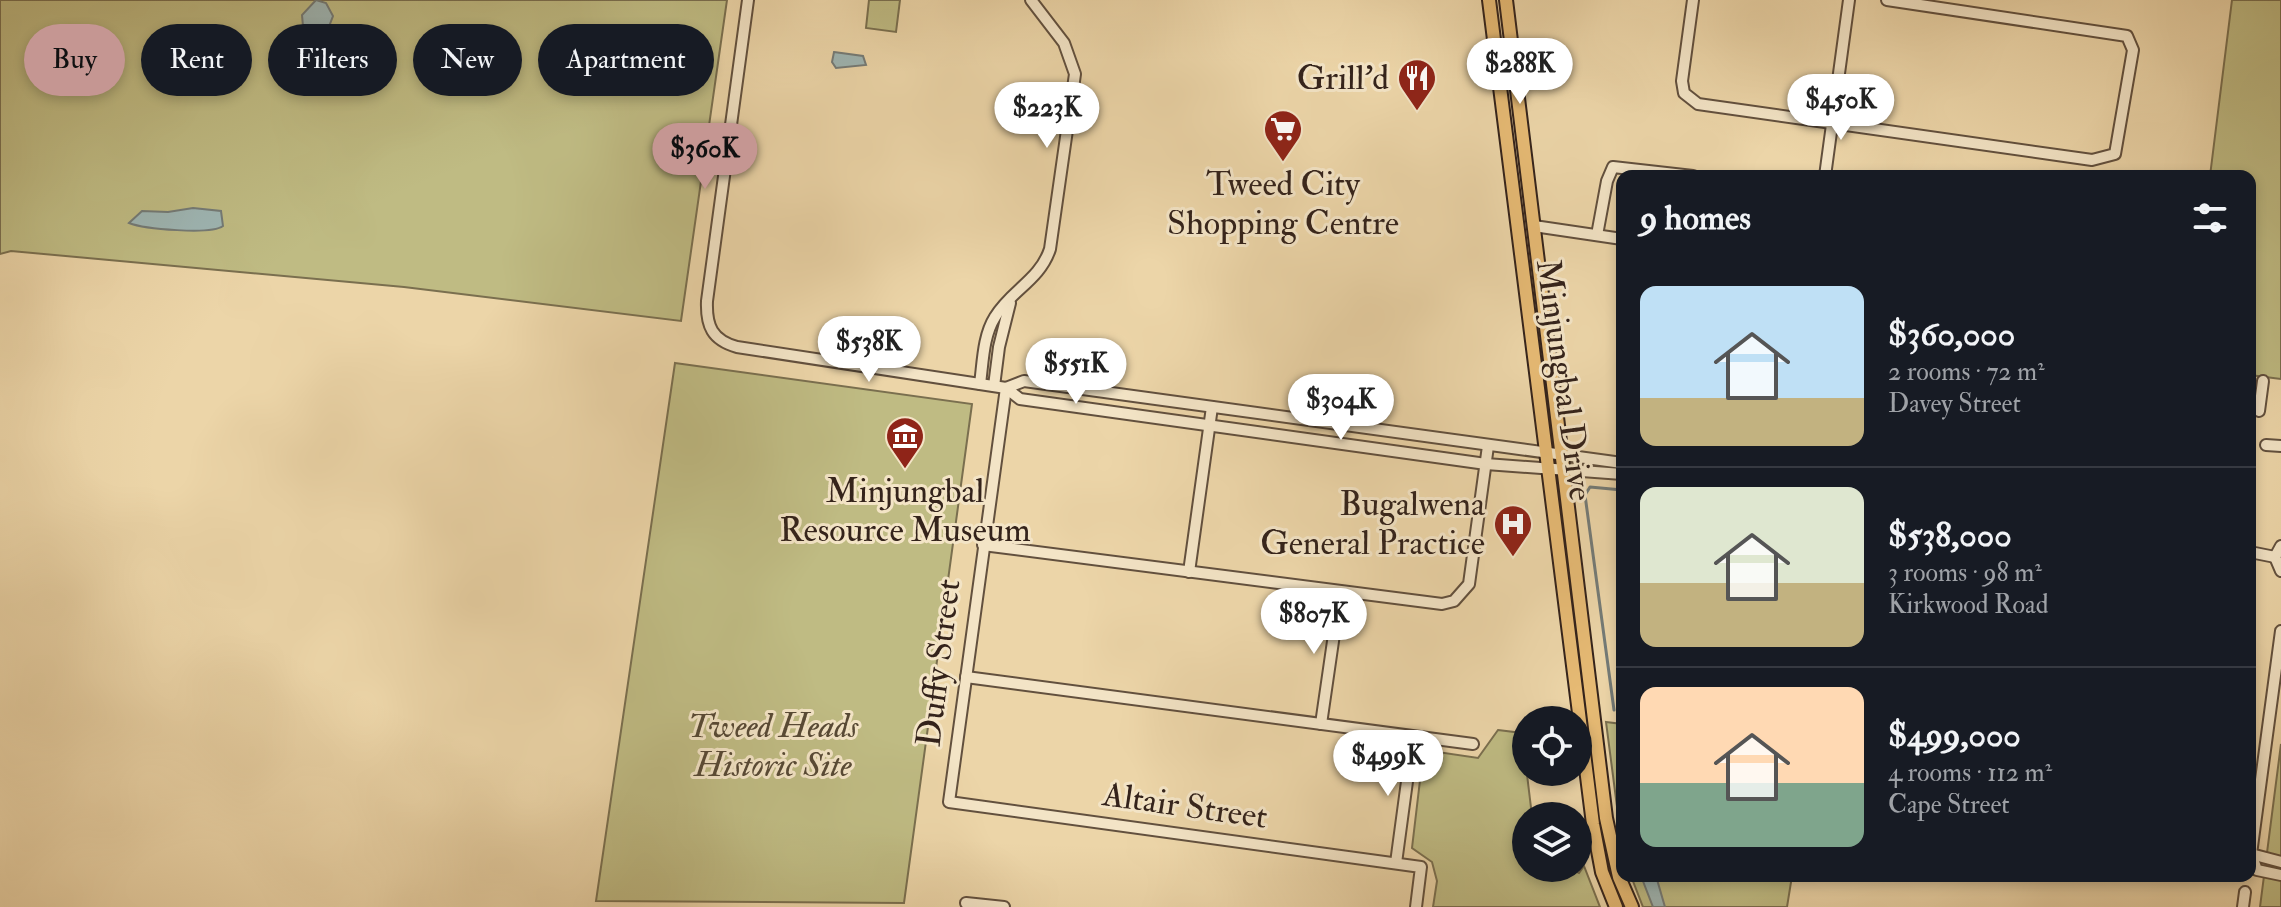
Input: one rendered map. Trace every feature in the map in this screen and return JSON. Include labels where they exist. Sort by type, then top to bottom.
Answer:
[{"type":"main road","name":"Minjungbal Drive","points":[[1489,0],[1593,824],[1602,872],[1616,907]]},
{"type":"main road","name":"Minjungbal Drive","points":[[1506,0],[1606,818],[1616,863]]},
{"type":"main road","points":[[1516,221],[1534,226]]},
{"type":"main road","name":"Minjungbal Drive","points":[[1621,882],[1632,907]]},
{"type":"street","points":[[748,0],[706,313],[712,333],[737,347],[1006,388],[1020,399],[1486,464],[1548,469],[1562,462],[1616,463]]},
{"type":"street","points":[[980,384],[990,326],[999,311],[1043,266],[1050,249],[1075,74],[1064,43],[1031,0]]},
{"type":"street","points":[[1693,0],[1682,81],[1690,99],[1714,108],[2092,160],[2106,159],[2118,147],[2133,50],[2127,36],[1887,0]]},
{"type":"street","points":[[1826,170],[1849,0]]},
{"type":"street","points":[[1597,235],[1607,181],[1613,167],[1640,170]]},
{"type":"street","points":[[1534,226],[1616,238]]},
{"type":"street","points":[[994,386],[1002,330],[1011,301]]},
{"type":"street","points":[[1006,388],[1024,381],[1212,407],[1546,454],[1562,462],[1616,473]]},
{"type":"street","points":[[2259,411],[2263,381]]},
{"type":"street","name":"Duffy Street","points":[[949,802],[1006,388]]},
{"type":"street","points":[[1189,572],[1212,407]]},
{"type":"street","points":[[2266,445],[2281,446]]},
{"type":"street","points":[[983,545],[1442,604],[1461,595],[1469,584],[1488,446]]},
{"type":"street","points":[[2275,557],[2281,546]]},
{"type":"street","points":[[2256,553],[2275,557]]},
{"type":"street","points":[[2275,557],[2281,571]]},
{"type":"street","points":[[1321,724],[1340,593]]},
{"type":"street","points":[[2256,817],[2281,631]]},
{"type":"street","points":[[966,677],[1473,744]]},
{"type":"street","points":[[1413,737],[1396,863],[1421,867],[1416,907]]},
{"type":"street","name":"Altair Street","points":[[949,802],[1396,863]]},
{"type":"street","points":[[2256,855],[2281,862]]},
{"type":"street","points":[[2256,867],[2281,875]]},
{"type":"street","points":[[2243,907],[2245,892]]},
{"type":"street","points":[[966,903],[1004,907]]},
{"type":"green space","points":[[0,0],[727,0],[714,91],[714,24],[538,24],[538,96],[713,96],[681,321],[404,287],[11,251],[0,254]]},
{"type":"green space","points":[[869,0],[900,0],[896,32],[866,28]]},
{"type":"green space","points":[[2232,0],[2281,0],[2281,379],[2256,376],[2256,170],[2211,170]]},
{"type":"green space","name":"Tweed Heads Historic Site","points":[[675,363],[972,404],[904,903],[596,901]]},
{"type":"green space","points":[[1606,722],[1616,723],[1616,799]]},
{"type":"green space","points":[[1498,730],[1512,732],[1512,786],[1528,786],[1530,802],[1512,802],[1512,882],[1590,882],[1600,907],[1433,907],[1437,881],[1432,862],[1412,848],[1423,755],[1431,751],[1478,758]]},
{"type":"green space","points":[[2281,744],[2281,907],[2260,907]]},
{"type":"green space","points":[[1633,882],[1791,882],[1787,907],[1643,907]]},
{"type":"water","points":[[316,0],[326,3],[333,16],[330,24],[303,24],[302,15]]},
{"type":"water","points":[[834,52],[863,56],[866,65],[836,68],[832,62]]},
{"type":"water","points":[[193,208],[221,211],[223,226],[205,230],[177,230],[129,223],[142,211],[168,212]]},
{"type":"water","points":[[1643,882],[1658,882],[1665,907],[1653,907]]},
{"type":"waterway","points":[[1614,710],[1585,495],[1590,487],[1616,489]]},
{"type":"place","name":"Grill'd","points":[[1417,112]]},
{"type":"place","name":"Tweed City Shopping Centre","points":[[1283,163]]},
{"type":"place","name":"Minjungbal Resource Museum","points":[[905,470]]},
{"type":"place","name":"Bugalwena General Practice","points":[[1513,558]]}]
